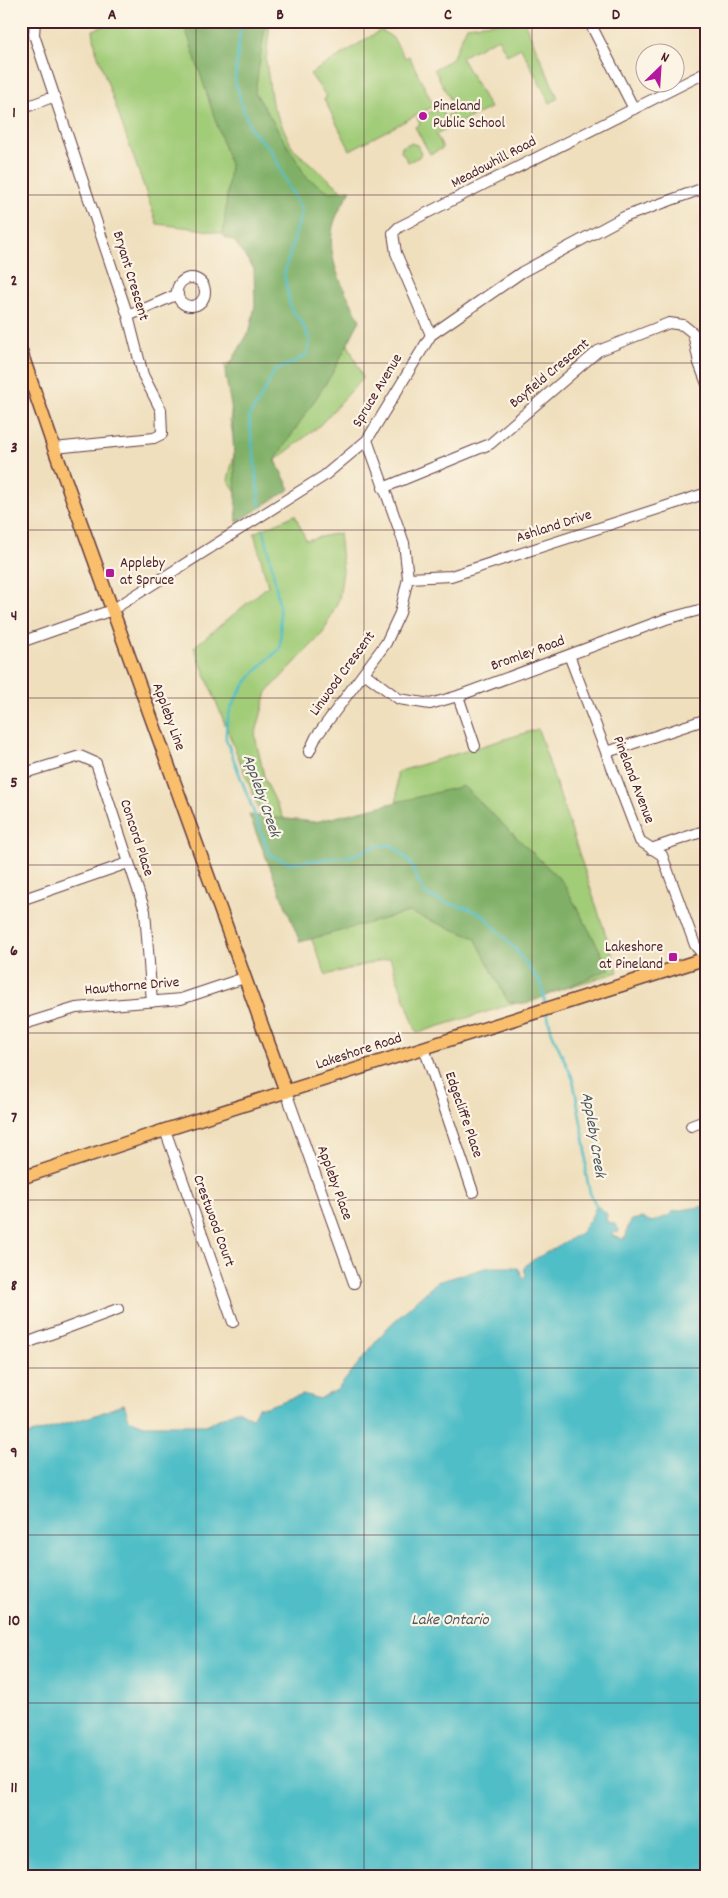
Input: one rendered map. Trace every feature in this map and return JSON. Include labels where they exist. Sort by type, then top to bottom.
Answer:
[{"type":"main road","name":"Appleby Line","points":[[21,352],[26,383],[54,448],[286,1092]]},
{"type":"main road","name":"Lakeshore Road","points":[[21,1178],[534,1012],[706,959]]},
{"type":"street","name":"Bryant Crescent","points":[[35,21],[34,34],[128,316],[143,375],[161,410],[162,434],[154,438],[54,448]]},
{"type":"street","points":[[589,21],[634,109]]},
{"type":"street","name":"Meadowhill Road","points":[[431,335],[396,254],[393,234],[399,228],[707,72]]},
{"type":"street","points":[[21,109],[55,96]]},
{"type":"street","name":"Spruce Avenue","points":[[21,642],[112,610],[324,476],[367,440],[431,335],[532,266],[624,217],[707,186]]},
{"type":"street","points":[[128,316],[178,294]]},
{"type":"street","name":"Bayfield Crescent","points":[[383,488],[490,444],[598,351],[670,324],[683,325],[693,333],[699,363],[707,384]]},
{"type":"street","name":"Linwood Crescent","points":[[309,752],[316,737],[386,643],[400,613],[408,578],[404,543],[367,440]]},
{"type":"street","name":"Ashland Drive","points":[[408,578],[451,576],[707,493]]},
{"type":"street","name":"Bromley Road","points":[[364,673],[399,699],[430,704],[458,696],[666,619],[707,608]]},
{"type":"street","name":"Pineland Avenue","points":[[569,656],[640,841],[662,855],[695,945],[706,959]]},
{"type":"street","points":[[458,696],[475,746]]},
{"type":"street","points":[[607,752],[707,719]]},
{"type":"street","name":"Concord Place","points":[[21,774],[80,756],[96,763],[145,912],[152,1002]]},
{"type":"street","points":[[651,849],[707,830]]},
{"type":"street","points":[[21,900],[128,863]]},
{"type":"street","name":"Hawthorne Drive","points":[[21,1025],[76,1008],[181,999],[244,978]]},
{"type":"street","name":"Edgecliffe Place","points":[[424,1048],[473,1192]]},
{"type":"street","name":"Appleby Place","points":[[286,1092],[354,1283]]},
{"type":"street","points":[[692,1126],[707,1120]]},
{"type":"street","name":"Crestwood Court","points":[[165,1130],[233,1322]]},
{"type":"street","points":[[21,1345],[118,1310]]},
{"type":"green space","points":[[118,21],[270,21],[266,61],[272,104],[293,149],[345,193],[320,208],[332,308],[363,378],[319,426],[276,460],[285,484],[249,511],[228,480],[234,455],[230,420],[232,404],[225,365],[236,360],[263,304],[254,239],[157,224],[96,50],[93,30]]},
{"type":"green space","points":[[183,21],[266,21],[255,92],[307,178],[330,192],[351,190],[339,210],[332,232],[331,244],[339,278],[360,320],[332,374],[275,460],[290,489],[237,522],[232,411],[225,373],[250,330],[255,305],[254,269],[235,242],[223,236],[230,165]]},
{"type":"green space","points":[[524,21],[558,98],[550,103],[521,48],[507,55],[498,38],[461,57],[490,108],[436,134],[443,148],[430,154],[415,127],[420,124],[417,118],[440,108],[445,117],[456,110],[434,69],[452,59],[467,26]]},
{"type":"green space","points":[[381,30],[393,38],[405,58],[409,56],[434,106],[350,150],[324,99],[327,97],[310,74]]},
{"type":"green space","points":[[410,143],[417,145],[421,153],[419,157],[408,162],[401,151],[402,147]]},
{"type":"green space","points":[[295,515],[306,540],[339,533],[343,571],[339,599],[323,633],[267,692],[255,736],[265,780],[294,839],[397,829],[397,772],[538,729],[618,972],[417,1033],[390,958],[326,975],[194,647],[268,586],[254,533]]},
{"type":"green space","points":[[463,786],[563,882],[610,969],[526,1004],[508,1002],[475,938],[409,912],[300,942],[249,815],[315,822]]},
{"type":"water","name":"Lake Ontario","points":[[596,1205],[607,1214],[606,1221],[615,1224],[619,1230],[618,1233],[613,1232],[612,1236],[622,1239],[626,1237],[628,1226],[632,1220],[642,1218],[652,1222],[668,1216],[674,1211],[707,1206],[707,1877],[21,1877],[21,1437],[96,1415],[124,1404],[129,1419],[144,1425],[206,1425],[238,1410],[252,1418],[258,1407],[266,1407],[303,1394],[319,1399],[337,1390],[388,1327],[437,1282],[489,1267],[514,1267],[519,1269],[523,1278],[526,1275],[524,1268],[528,1263],[579,1234],[594,1212]]},
{"type":"waterway","name":"Appleby Creek","points":[[241,21],[235,80],[244,112],[251,130],[272,151],[288,186],[302,210],[284,275],[291,309],[303,324],[310,341],[307,354],[293,363],[275,370],[249,416],[260,506]]},
{"type":"waterway","name":"Appleby Creek","points":[[264,530],[279,604],[280,649],[260,667],[242,688],[230,712],[226,725],[226,739],[270,855],[289,863],[351,856],[377,846],[392,845],[409,861],[425,894],[443,902],[468,908],[484,916],[516,950],[541,984],[546,1006]]},
{"type":"waterway","name":"Appleby Creek","points":[[547,1013],[552,1033],[573,1079],[586,1150],[586,1174],[590,1193],[596,1205]]},
{"type":"place","name":"Pineland Public School","points":[[423,116]]},
{"type":"place","name":"Appleby at Spruce","points":[[110,573]]},
{"type":"place","name":"Lakeshore at Pineland","points":[[673,957]]}]
